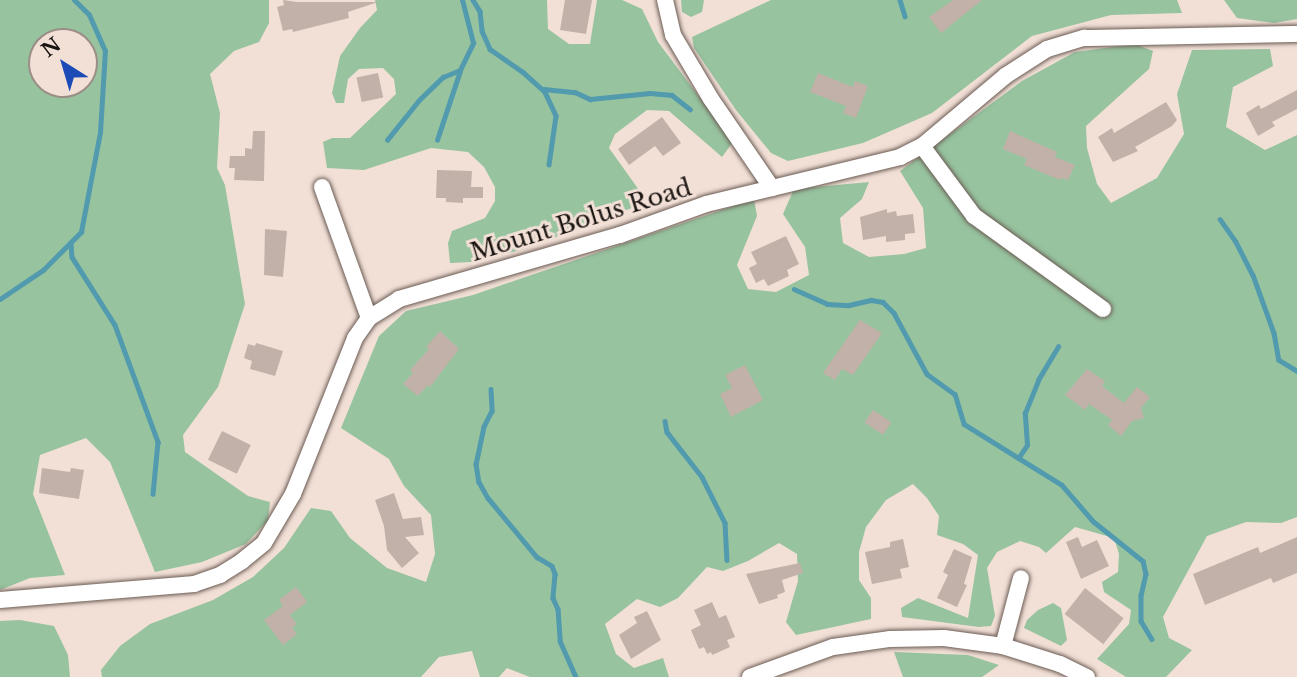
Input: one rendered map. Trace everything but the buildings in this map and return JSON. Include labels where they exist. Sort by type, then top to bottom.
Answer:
[{"type":"street","points":[[666,0],[673,35],[711,99],[772,188]]},
{"type":"street","name":"Mount Bolus Road","points":[[0,600],[194,584],[220,575],[243,561],[264,543],[278,524],[293,494],[344,361],[369,318],[399,299],[620,235],[706,204],[900,157],[922,146],[1005,76],[1047,49],[1084,38],[1297,33]]},
{"type":"street","points":[[922,146],[974,216],[1103,309]]},
{"type":"street","points":[[322,187],[369,318]]},
{"type":"street","points":[[1003,646],[1021,578]]},
{"type":"street","points":[[750,677],[833,646],[890,639],[944,638],[1003,646],[1060,664],[1087,677]]},
{"type":"green space","points":[[0,0],[269,0],[269,23],[259,42],[234,51],[210,74],[220,113],[217,168],[225,185],[245,304],[218,387],[183,435],[185,452],[248,496],[270,502],[268,520],[246,544],[202,562],[155,572],[110,462],[86,438],[40,455],[33,494],[65,575],[30,578],[0,590]]},
{"type":"green space","points":[[375,0],[547,0],[548,29],[569,44],[590,44],[597,0],[622,0],[642,9],[658,42],[733,142],[722,157],[669,111],[647,110],[615,134],[609,148],[639,190],[637,206],[525,249],[471,262],[450,263],[448,243],[452,231],[485,218],[495,201],[495,187],[484,167],[468,152],[431,148],[364,170],[327,168],[323,142],[332,138],[350,138],[396,94],[394,79],[383,68],[359,69],[348,79],[344,103],[336,103],[332,93],[340,56],[377,10]]},
{"type":"green space","points":[[681,0],[704,0],[702,12],[691,17],[682,12]]},
{"type":"green space","points":[[771,0],[1177,0],[1182,13],[1111,15],[1032,36],[932,113],[863,143],[788,161],[771,153],[736,110],[694,48],[692,37]]},
{"type":"green space","points":[[1224,0],[1297,0],[1297,19],[1274,23],[1237,18]]},
{"type":"green space","points":[[1135,44],[1153,51],[1149,69],[1086,126],[1087,148],[1097,184],[1111,203],[1157,178],[1184,134],[1177,94],[1192,50],[1270,49],[1273,66],[1233,87],[1226,127],[1265,150],[1297,135],[1297,517],[1281,523],[1246,522],[1207,536],[1163,617],[1169,638],[1192,650],[1166,677],[1126,677],[1097,659],[1129,624],[1131,610],[1104,592],[1102,582],[1118,572],[1119,554],[1114,538],[1075,527],[1046,553],[1039,547],[1020,541],[997,552],[987,568],[995,616],[991,626],[979,627],[902,617],[901,608],[918,598],[968,618],[978,555],[963,544],[937,535],[939,516],[913,484],[886,500],[866,527],[859,552],[859,580],[871,598],[871,619],[796,635],[786,622],[798,581],[797,554],[779,543],[748,561],[723,571],[707,567],[678,598],[660,607],[637,599],[605,624],[616,654],[634,668],[663,658],[669,677],[530,677],[507,668],[499,677],[480,677],[472,651],[439,657],[421,677],[102,677],[101,670],[120,646],[150,624],[213,600],[253,577],[284,548],[311,508],[331,511],[350,538],[387,568],[426,582],[435,554],[431,515],[404,486],[389,459],[341,428],[379,336],[406,311],[473,295],[754,199],[757,216],[737,265],[748,289],[776,292],[809,275],[805,247],[783,214],[794,189],[869,182],[862,199],[840,218],[843,243],[869,257],[904,254],[926,248],[923,208],[900,171],[1022,81],[1075,52]]},
{"type":"green space","points":[[1053,603],[1061,608],[1067,640],[1061,646],[1024,628],[1027,620],[1038,610]]},
{"type":"green space","points":[[20,620],[54,626],[68,655],[70,677],[0,677],[0,621]]},
{"type":"green space","points":[[894,652],[968,655],[999,665],[982,677],[903,677]]},
{"type":"waterway","points":[[0,299],[43,270],[81,232],[100,132],[105,51],[89,15],[74,0]]},
{"type":"waterway","points":[[387,140],[419,100],[443,77],[460,70],[473,43],[462,0]]},
{"type":"waterway","points":[[473,0],[480,11],[482,31],[490,49],[523,72],[545,92],[556,116],[549,165]]},
{"type":"waterway","points":[[900,0],[905,16]]},
{"type":"waterway","points":[[437,140],[460,71]]},
{"type":"waterway","points":[[544,89],[575,92],[590,99],[650,93],[672,95],[690,109]]},
{"type":"waterway","points":[[1220,219],[1236,242],[1253,275],[1274,333],[1279,360],[1297,371]]},
{"type":"waterway","points":[[71,243],[72,257],[115,325],[158,442],[153,494]]},
{"type":"waterway","points":[[794,289],[827,304],[849,305],[871,300],[883,302],[894,313],[927,374],[955,394],[964,424],[1062,485],[1093,521],[1143,561],[1146,574],[1141,595],[1141,621],[1152,639]]},
{"type":"waterway","points":[[1019,457],[1027,445],[1025,413],[1038,380],[1058,347]]},
{"type":"waterway","points":[[491,389],[492,411],[484,427],[476,464],[479,482],[488,498],[537,557],[552,566],[555,574],[553,598],[558,609],[560,641],[576,677]]},
{"type":"waterway","points":[[665,421],[667,432],[702,477],[725,523],[727,560]]}]
